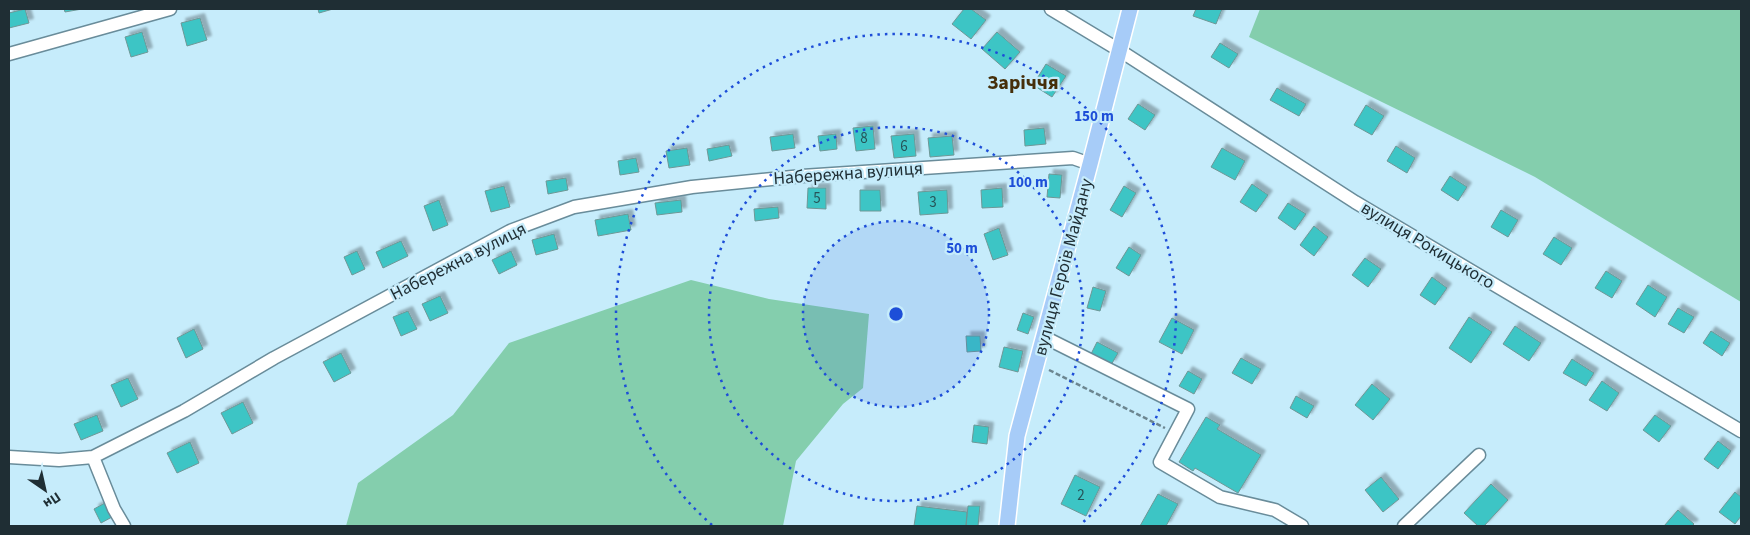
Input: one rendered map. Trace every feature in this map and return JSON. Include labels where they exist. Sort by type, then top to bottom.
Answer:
[{"type":"main road","name":"вулиця Героїв Майдану","points":[[1007,526],[1017,436],[1130,9]]},
{"type":"street","points":[[9,54],[170,9]]},
{"type":"street","name":"вулиця Рокицького","points":[[1051,9],[1119,50],[1355,202],[1741,431]]},
{"type":"street","name":"Набережна вулиця","points":[[9,456],[59,460],[93,457],[184,410],[274,358],[510,231],[574,207],[692,187],[802,176],[1073,158],[1090,164]]},
{"type":"street","points":[[1044,337],[1188,409],[1160,462],[1220,497],[1275,510],[1302,526]]},
{"type":"street","points":[[1404,526],[1480,455]]},
{"type":"street","points":[[93,457],[114,509],[124,526]]},
{"type":"path","points":[[1036,364],[1175,433]]},
{"type":"green space","points":[[1260,9],[1741,9],[1741,302],[1535,177],[1249,37]]},
{"type":"green space","points":[[691,280],[769,299],[869,314],[863,388],[843,404],[796,461],[783,526],[346,526],[358,483],[453,415],[509,343]]},
{"type":"building","points":[[25,9],[29,23],[9,28],[9,13]]},
{"type":"building","points":[[64,9],[82,9],[65,12]]},
{"type":"building","points":[[318,9],[333,9],[319,13]]},
{"type":"building","points":[[964,9],[971,9],[986,20],[971,39],[952,24]]},
{"type":"building","points":[[1196,9],[1222,9],[1216,24],[1193,16]]},
{"type":"building","points":[[200,18],[207,40],[187,46],[181,23]]},
{"type":"building","points":[[142,32],[148,52],[131,57],[125,37]]},
{"type":"building","points":[[997,32],[1020,52],[1005,69],[982,49]]},
{"type":"building","points":[[1220,43],[1238,54],[1229,68],[1211,57]]},
{"type":"building","points":[[1046,64],[1066,76],[1052,97],[1033,85]]},
{"type":"building","points":[[1277,88],[1306,104],[1299,116],[1270,100]]},
{"type":"building","points":[[1138,104],[1155,115],[1145,130],[1128,119]]},
{"type":"building","points":[[1366,105],[1384,116],[1372,135],[1354,125]]},
{"type":"building","points":[[873,126],[875,149],[856,151],[853,128]]},
{"type":"building","points":[[1044,128],[1046,144],[1025,146],[1024,130]]},
{"type":"building","points":[[793,134],[795,148],[772,151],[770,137]]},
{"type":"building","points":[[836,134],[837,149],[820,151],[818,136]]},
{"type":"building","points":[[914,134],[916,156],[894,158],[891,136]]},
{"type":"building","points":[[952,136],[954,155],[930,157],[928,138]]},
{"type":"building","points":[[729,145],[732,156],[709,161],[707,149]]},
{"type":"building","points":[[1396,146],[1415,158],[1407,173],[1387,161]]},
{"type":"building","points":[[687,148],[690,165],[669,168],[666,151]]},
{"type":"building","points":[[1222,148],[1245,161],[1235,180],[1211,167]]},
{"type":"building","points":[[636,158],[639,172],[620,175],[618,161]]},
{"type":"building","points":[[1049,174],[1062,175],[1060,198],[1047,197]]},
{"type":"building","points":[[1450,176],[1467,187],[1458,201],[1441,190]]},
{"type":"building","points":[[566,178],[568,190],[548,194],[546,181]]},
{"type":"building","points":[[1252,184],[1268,195],[1256,212],[1240,202]]},
{"type":"building","points":[[504,186],[510,207],[491,212],[485,191]]},
{"type":"building","points":[[1124,186],[1136,193],[1122,217],[1110,210]]},
{"type":"building","points":[[808,188],[826,188],[826,209],[807,208]]},
{"type":"building","points":[[1002,188],[1003,207],[982,208],[981,190]]},
{"type":"building","points":[[860,190],[880,190],[881,211],[860,211]]},
{"type":"building","points":[[947,190],[948,213],[920,215],[918,192]]},
{"type":"building","points":[[439,200],[448,225],[433,231],[424,206]]},
{"type":"building","points":[[681,200],[682,212],[657,215],[655,203]]},
{"type":"building","points":[[1288,203],[1306,214],[1295,230],[1278,218]]},
{"type":"building","points":[[778,207],[779,218],[755,221],[754,209]]},
{"type":"building","points":[[1501,210],[1518,220],[1508,237],[1491,227]]},
{"type":"building","points":[[628,214],[631,230],[598,236],[595,220]]},
{"type":"building","points":[[1314,226],[1328,237],[1314,256],[1300,245]]},
{"type":"building","points":[[999,228],[1008,255],[993,260],[984,234]]},
{"type":"building","points":[[554,234],[558,249],[536,255],[532,240]]},
{"type":"building","points":[[1554,237],[1572,248],[1561,265],[1543,254]]},
{"type":"building","points":[[401,241],[408,256],[383,268],[376,252]]},
{"type":"building","points":[[1129,247],[1141,255],[1129,276],[1116,268]]},
{"type":"building","points":[[357,251],[365,269],[352,275],[344,257]]},
{"type":"building","points":[[511,251],[517,265],[499,274],[492,260]]},
{"type":"building","points":[[1365,258],[1381,269],[1368,287],[1352,275]]},
{"type":"building","points":[[1606,271],[1622,281],[1612,298],[1595,288]]},
{"type":"building","points":[[1432,277],[1447,288],[1435,305],[1420,295]]},
{"type":"building","points":[[1648,285],[1667,297],[1655,317],[1636,304]]},
{"type":"building","points":[[1093,287],[1106,291],[1100,311],[1087,308]]},
{"type":"building","points":[[440,296],[448,313],[430,321],[422,304]]},
{"type":"building","points":[[1678,308],[1694,317],[1684,333],[1668,324]]},
{"type":"building","points":[[408,311],[417,329],[401,336],[393,317]]},
{"type":"building","points":[[1023,313],[1034,317],[1028,334],[1017,330]]},
{"type":"building","points":[[1469,317],[1492,332],[1471,363],[1449,348]]},
{"type":"building","points":[[1172,318],[1194,330],[1182,354],[1159,342]]},
{"type":"building","points":[[1515,326],[1541,343],[1529,361],[1503,344]]},
{"type":"building","points":[[194,329],[203,349],[186,358],[177,338]]},
{"type":"building","points":[[1711,331],[1730,343],[1722,356],[1703,343]]},
{"type":"building","points":[[966,336],[980,336],[981,351],[967,352]]},
{"type":"building","points":[[1097,342],[1118,353],[1111,365],[1091,354]]},
{"type":"building","points":[[1004,347],[1023,351],[1018,372],[999,367]]},
{"type":"building","points":[[341,353],[351,373],[334,382],[323,362]]},
{"type":"building","points":[[1241,358],[1261,369],[1252,384],[1232,373]]},
{"type":"building","points":[[1572,359],[1594,373],[1586,386],[1563,373]]},
{"type":"building","points":[[1188,371],[1202,379],[1194,394],[1179,386]]},
{"type":"building","points":[[128,378],[138,399],[121,407],[111,385]]},
{"type":"building","points":[[1602,381],[1619,393],[1607,411],[1589,400]]},
{"type":"building","points":[[1372,384],[1390,399],[1373,420],[1355,405]]},
{"type":"building","points":[[1296,396],[1314,406],[1307,418],[1290,408]]},
{"type":"building","points":[[243,402],[253,423],[232,434],[221,413]]},
{"type":"building","points":[[97,415],[103,431],[81,440],[74,424]]},
{"type":"building","points":[[1655,415],[1671,426],[1659,442],[1643,430]]},
{"type":"building","points":[[1206,417],[1220,425],[1217,429],[1261,455],[1238,493],[1195,468],[1193,471],[1179,462]]},
{"type":"building","points":[[974,425],[989,427],[987,444],[972,442]]},
{"type":"building","points":[[1718,441],[1731,451],[1718,469],[1704,459]]},
{"type":"building","points":[[190,442],[199,463],[177,473],[167,453]]},
{"type":"building","points":[[1075,475],[1100,487],[1086,516],[1061,504]]},
{"type":"building","points":[[1381,477],[1399,499],[1383,512],[1365,490]]},
{"type":"building","points":[[1491,484],[1508,500],[1484,526],[1478,526],[1464,513]]},
{"type":"building","points":[[1735,492],[1741,497],[1741,516],[1735,524],[1719,512]]},
{"type":"building","points":[[1158,494],[1178,504],[1166,526],[1140,526]]},
{"type":"building","points":[[105,503],[112,517],[101,523],[94,509]]},
{"type":"building","points":[[917,506],[967,512],[966,526],[914,526]]},
{"type":"building","points":[[968,506],[980,506],[978,526],[966,526]]},
{"type":"building","points":[[1678,510],[1694,524],[1692,526],[1664,526]]},
{"type":"district","name":"Заріччя","points":[[1023,82]]}]
